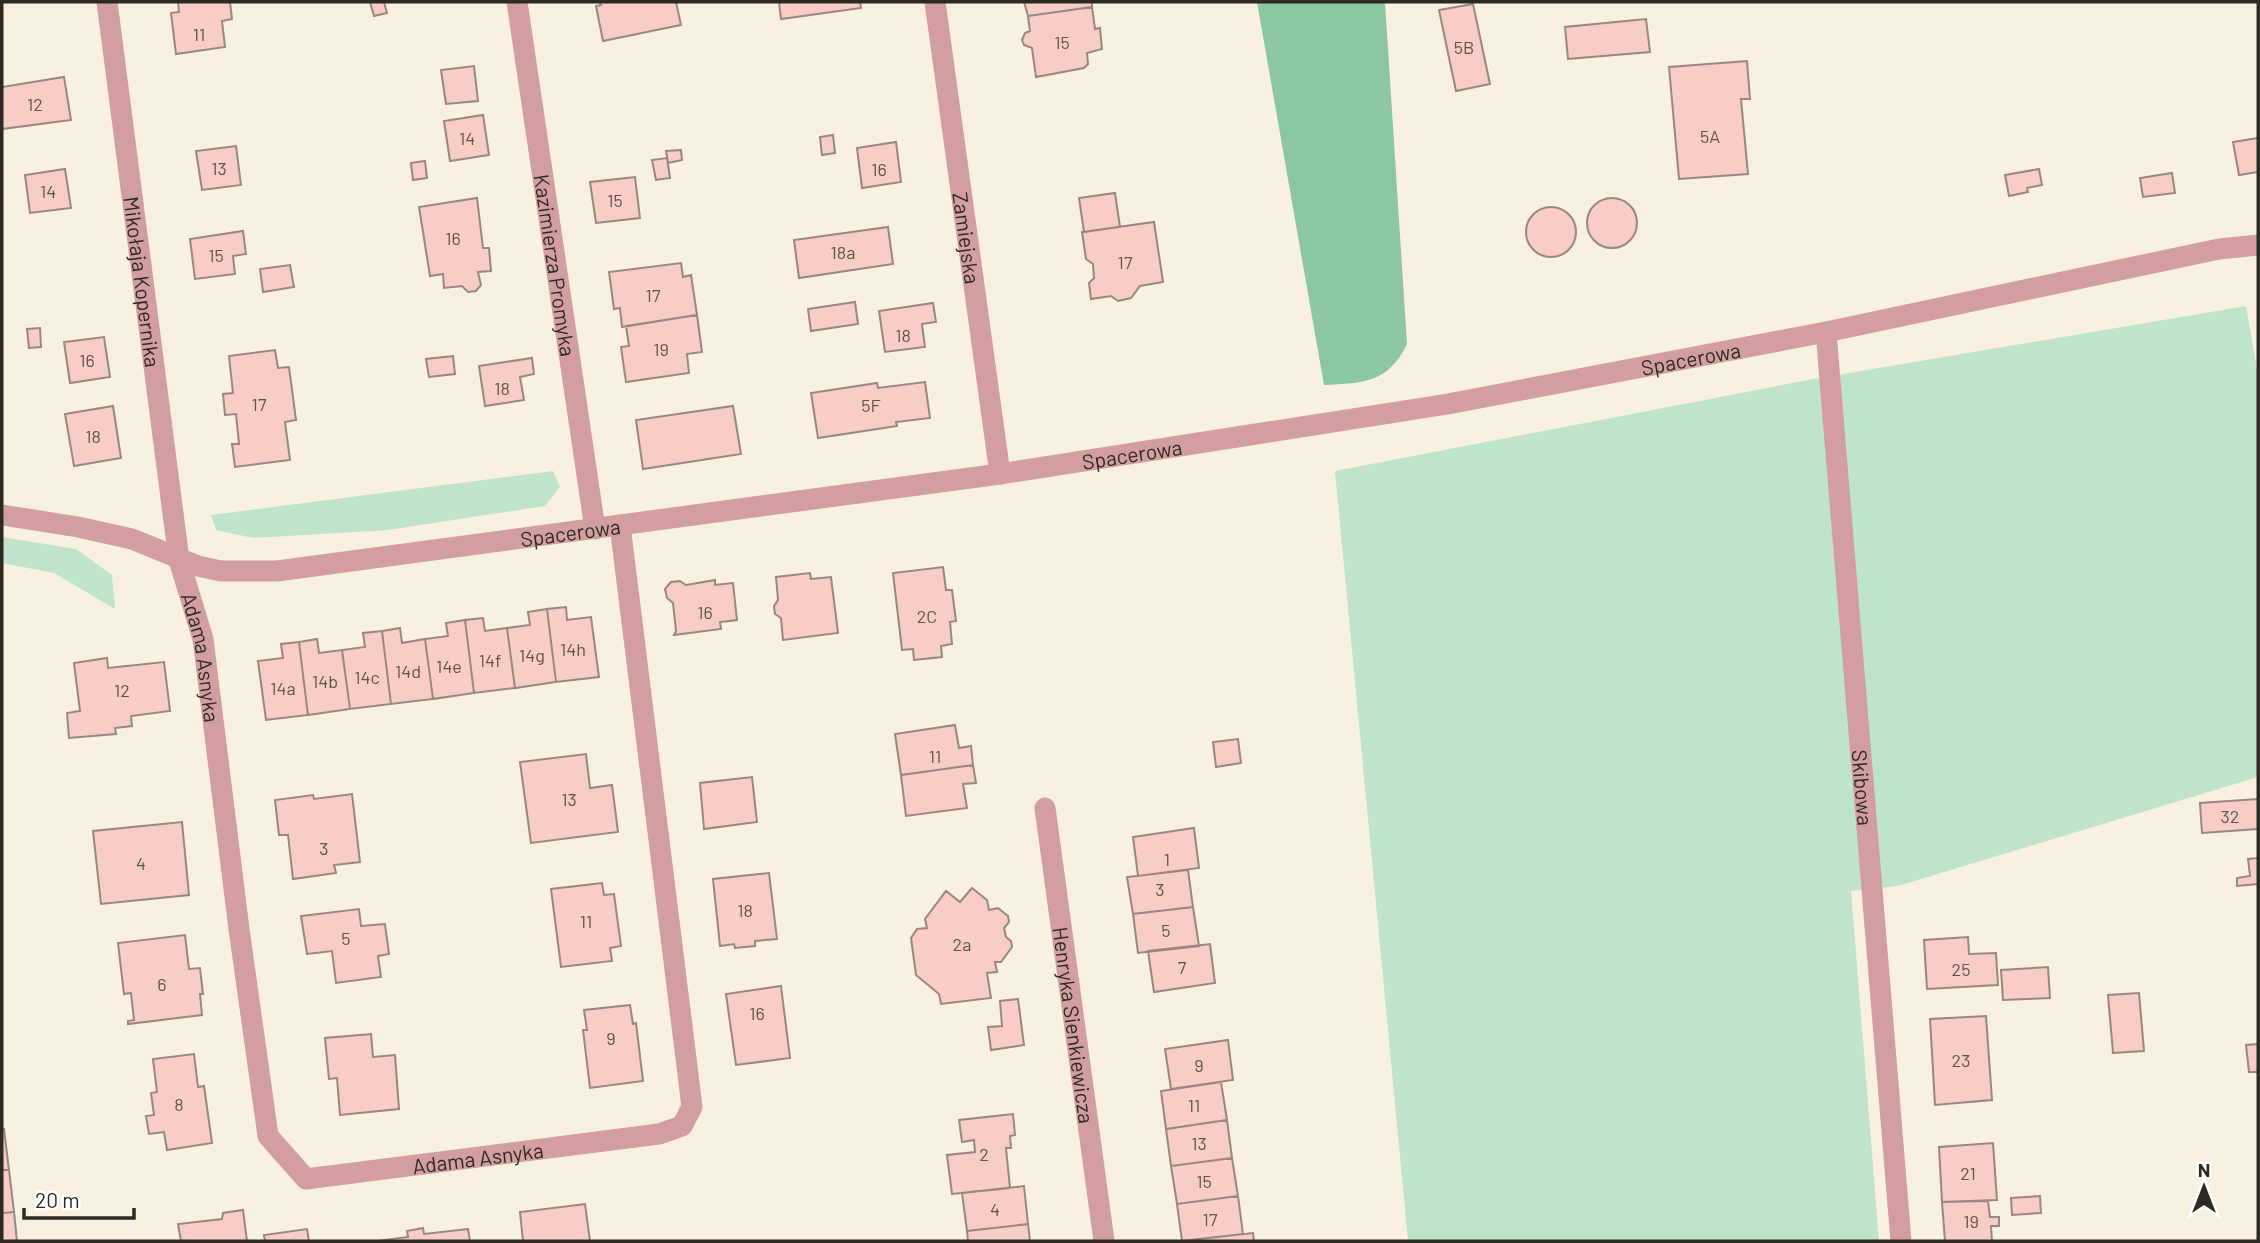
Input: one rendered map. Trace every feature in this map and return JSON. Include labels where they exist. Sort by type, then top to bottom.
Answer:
[{"type":"street","name":"Mikołaja Kopernika","points":[[107,2],[179,560]]},
{"type":"street","name":"Kazimierza Promyka","points":[[517,2],[595,529]]},
{"type":"street","name":"Zamiejska","points":[[935,2],[1000,474]]},
{"type":"street","name":"Spacerowa","points":[[2,515],[132,539],[179,560],[221,571],[277,571],[1000,474],[1448,404],[1826,332],[2219,249],[2258,244]]},
{"type":"street","name":"Skibowa","points":[[1826,332],[1901,1241]]},
{"type":"street","name":"Adama Asnyka","points":[[179,560],[204,639],[239,929],[268,1136],[306,1179],[659,1134],[682,1126],[692,1107],[620,525]]},
{"type":"street","name":"Henryka Sienkiewicza","points":[[1045,808],[1104,1241]]},
{"type":"green space","points":[[1257,2],[1385,2],[1407,344],[1392,367],[1383,374],[1363,381],[1324,385]]},
{"type":"green space","points":[[2246,306],[2258,375],[2258,777],[1898,886],[1851,891],[1879,1241],[1408,1241],[1335,471],[1808,380]]},
{"type":"green space","points":[[553,471],[560,487],[545,506],[388,530],[253,538],[216,530],[211,515]]},
{"type":"green space","points":[[2,537],[76,549],[112,575],[115,609],[54,573],[2,563]]},
{"type":"building","points":[[178,2],[230,2],[232,19],[222,21],[225,47],[176,54],[171,13],[179,12]]},
{"type":"building","points":[[370,2],[384,2],[387,13],[374,16]]},
{"type":"building","points":[[600,2],[676,2],[681,25],[603,41],[596,6],[601,5]]},
{"type":"building","points":[[779,2],[860,2],[861,8],[781,19]]},
{"type":"building","points":[[1024,2],[1092,2],[1092,7],[1028,16]]},
{"type":"building","points":[[1473,4],[1490,84],[1456,91],[1439,10]]},
{"type":"building","points":[[1092,7],[1095,29],[1100,28],[1102,49],[1087,53],[1088,64],[1084,68],[1036,77],[1032,48],[1024,45],[1022,40],[1025,33],[1030,31],[1028,16]]},
{"type":"building","points":[[1646,19],[1650,52],[1568,59],[1565,27]]},
{"type":"building","points":[[1747,61],[1750,99],[1741,99],[1748,174],[1679,179],[1669,67]]},
{"type":"building","points":[[474,66],[478,101],[446,104],[441,70]]},
{"type":"building","points":[[64,77],[71,120],[2,129],[2,87]]},
{"type":"building","points":[[483,115],[489,155],[450,161],[444,121]]},
{"type":"building","points":[[833,135],[835,153],[822,155],[820,137]]},
{"type":"building","points":[[2258,138],[2258,172],[2239,175],[2233,142]]},
{"type":"building","points":[[896,142],[901,182],[862,188],[857,148]]},
{"type":"building","points":[[236,146],[241,185],[202,190],[196,151]]},
{"type":"building","points":[[681,150],[682,160],[668,163],[666,151]]},
{"type":"building","points":[[667,158],[670,178],[656,180],[652,160]]},
{"type":"building","points":[[425,161],[427,178],[413,180],[411,163]]},
{"type":"building","points":[[65,169],[71,208],[30,213],[25,175]]},
{"type":"building","points":[[2039,169],[2042,185],[2027,188],[2028,192],[2009,196],[2005,175]]},
{"type":"building","points":[[2172,173],[2175,193],[2143,197],[2140,178]]},
{"type":"building","points":[[635,177],[640,218],[596,223],[590,182]]},
{"type":"building","points":[[1115,193],[1120,227],[1084,232],[1079,198]]},
{"type":"building","points":[[477,198],[483,248],[489,248],[491,271],[478,272],[481,285],[476,291],[468,292],[462,286],[444,288],[443,274],[430,276],[419,207]]},
{"type":"building","points":[[1612,198],[1630,205],[1637,223],[1630,241],[1612,248],[1594,241],[1587,223],[1594,205]]},
{"type":"building","points":[[1551,207],[1569,214],[1576,232],[1569,250],[1551,257],[1533,250],[1526,232],[1533,214]]},
{"type":"building","points":[[1154,222],[1163,282],[1140,286],[1131,298],[1118,301],[1111,296],[1091,299],[1089,283],[1094,278],[1093,264],[1086,259],[1082,232]]},
{"type":"building","points":[[888,227],[893,264],[799,278],[794,240]]},
{"type":"building","points":[[243,231],[246,254],[233,256],[235,274],[195,279],[190,239]]},
{"type":"building","points":[[681,263],[683,277],[691,275],[697,315],[622,327],[620,308],[614,309],[609,272]]},
{"type":"building","points":[[290,265],[294,287],[263,292],[260,269]]},
{"type":"building","points":[[855,302],[858,324],[811,331],[808,309]]},
{"type":"building","points":[[933,303],[936,322],[922,324],[925,347],[885,352],[879,311]]},
{"type":"building","points":[[697,315],[702,352],[687,354],[689,373],[626,382],[621,347],[629,346],[626,326]]},
{"type":"building","points":[[40,328],[41,347],[29,348],[27,329]]},
{"type":"building","points":[[104,337],[110,377],[70,383],[64,342]]},
{"type":"building","points":[[275,350],[278,368],[289,367],[296,420],[285,422],[290,460],[235,467],[232,444],[239,444],[236,414],[225,415],[223,394],[233,393],[229,356]]},
{"type":"building","points":[[453,356],[455,374],[429,377],[426,359]]},
{"type":"building","points":[[532,358],[534,374],[520,377],[524,400],[485,406],[479,366]]},
{"type":"building","points":[[925,382],[930,418],[818,438],[811,393],[877,383],[878,388]]},
{"type":"building","points":[[113,406],[121,458],[74,466],[65,414]]},
{"type":"building","points":[[733,406],[741,454],[643,469],[636,420]]},
{"type":"building","points":[[943,567],[946,590],[952,590],[956,621],[950,622],[952,644],[941,646],[942,657],[914,660],[913,649],[902,650],[893,573]]},
{"type":"building","points":[[810,573],[811,579],[831,577],[838,633],[783,640],[781,618],[775,614],[774,606],[778,600],[776,577]]},
{"type":"building","points":[[715,580],[715,585],[733,583],[737,620],[720,622],[721,629],[674,635],[676,631],[673,603],[667,598],[665,589],[671,582],[680,581],[686,585]]},
{"type":"building","points":[[566,607],[567,620],[591,617],[599,677],[556,682],[547,609]]},
{"type":"building","points":[[547,609],[556,682],[515,688],[507,628],[530,625],[528,612]]},
{"type":"building","points":[[483,618],[485,631],[507,628],[515,688],[474,693],[465,620]]},
{"type":"building","points":[[465,620],[474,693],[433,699],[425,639],[448,636],[446,623]]},
{"type":"building","points":[[400,628],[402,643],[425,639],[433,699],[391,704],[382,631]]},
{"type":"building","points":[[382,631],[391,704],[350,709],[342,650],[365,647],[363,633]]},
{"type":"building","points":[[317,639],[319,653],[342,650],[350,709],[308,715],[299,642]]},
{"type":"building","points":[[299,642],[308,715],[266,720],[258,661],[283,658],[281,644]]},
{"type":"building","points":[[107,658],[108,668],[164,662],[170,711],[131,716],[132,726],[115,728],[116,734],[69,738],[67,713],[80,711],[74,663]]},
{"type":"building","points":[[955,725],[959,748],[971,746],[973,765],[901,775],[895,734]]},
{"type":"building","points":[[1238,739],[1241,763],[1216,767],[1213,742]]},
{"type":"building","points":[[586,754],[590,788],[612,785],[618,832],[531,843],[520,762]]},
{"type":"building","points":[[973,765],[976,783],[963,784],[967,808],[906,816],[901,775]]},
{"type":"building","points":[[752,777],[757,822],[704,829],[700,783]]},
{"type":"building","points":[[352,794],[360,862],[334,865],[336,873],[293,879],[288,835],[279,835],[275,800]]},
{"type":"building","points":[[2258,799],[2258,829],[2202,833],[2200,803]]},
{"type":"building","points":[[182,822],[189,895],[101,904],[93,831]]},
{"type":"building","points":[[1194,828],[1199,868],[1138,876],[1133,837]]},
{"type":"building","points":[[2258,858],[2258,884],[2237,886],[2237,878],[2250,876],[2248,859]]},
{"type":"building","points":[[1188,870],[1193,907],[1133,914],[1127,877]]},
{"type":"building","points":[[769,873],[777,939],[755,941],[755,946],[720,946],[713,879]]},
{"type":"building","points":[[602,883],[604,895],[614,894],[621,946],[610,948],[612,961],[561,967],[551,889]]},
{"type":"building","points":[[972,888],[987,900],[989,910],[998,908],[1008,916],[1009,922],[1004,928],[1012,947],[1001,962],[995,962],[997,972],[987,973],[991,998],[941,1004],[939,994],[916,975],[911,938],[917,929],[927,928],[925,919],[946,891],[960,902]]},
{"type":"building","points":[[1193,907],[1199,946],[1138,953],[1133,914]]},
{"type":"building","points":[[359,909],[361,926],[385,924],[389,954],[378,956],[381,977],[336,983],[332,951],[307,954],[301,916]]},
{"type":"building","points":[[185,935],[189,969],[200,968],[202,1015],[128,1024],[128,1021],[134,1020],[131,993],[124,994],[118,943]]},
{"type":"building","points":[[1968,937],[1969,954],[1996,953],[1998,985],[1927,989],[1924,940]]},
{"type":"building","points":[[1210,944],[1215,983],[1154,992],[1148,951]]},
{"type":"building","points":[[2048,967],[2050,998],[2003,1000],[2001,970]]},
{"type":"building","points":[[781,986],[790,1058],[736,1065],[726,994]]},
{"type":"building","points":[[2139,993],[2144,1051],[2113,1053],[2108,995]]},
{"type":"building","points":[[1018,999],[1024,1045],[991,1050],[988,1027],[1002,1026],[1000,1001]]},
{"type":"building","points":[[630,1005],[633,1024],[636,1023],[643,1081],[590,1088],[583,1030],[587,1030],[584,1010]]},
{"type":"building","points":[[1986,1016],[1992,1100],[1935,1105],[1930,1019]]},
{"type":"building","points":[[371,1034],[373,1057],[395,1055],[399,1109],[340,1115],[337,1078],[329,1079],[325,1038]]},
{"type":"building","points":[[1228,1040],[1233,1080],[1171,1089],[1165,1049]]},
{"type":"building","points":[[2258,1044],[2258,1072],[2249,1072],[2246,1045]]},
{"type":"building","points":[[194,1054],[198,1087],[204,1086],[212,1143],[167,1150],[164,1132],[149,1134],[146,1116],[154,1115],[151,1093],[157,1092],[153,1059]]},
{"type":"building","points":[[1221,1082],[1227,1120],[1166,1129],[1161,1091]]},
{"type":"building","points":[[1013,1114],[1015,1135],[1010,1136],[1011,1148],[1006,1148],[1010,1188],[952,1194],[947,1155],[975,1152],[974,1140],[962,1142],[959,1120]]},
{"type":"building","points":[[1227,1120],[1232,1158],[1171,1166],[1166,1129]]},
{"type":"building","points":[[4,1129],[9,1170],[2,1170]]},
{"type":"building","points":[[1993,1143],[1997,1200],[1942,1202],[1939,1147]]},
{"type":"building","points":[[1232,1158],[1238,1196],[1177,1204],[1171,1166]]},
{"type":"building","points":[[2,1170],[9,1170],[14,1212],[2,1213]]},
{"type":"building","points":[[1024,1186],[1028,1224],[967,1231],[962,1193]]},
{"type":"building","points":[[1238,1196],[1243,1234],[1182,1241],[1177,1204]]},
{"type":"building","points":[[2040,1196],[2041,1213],[2012,1215],[2011,1198]]},
{"type":"building","points":[[1988,1201],[1990,1217],[1999,1217],[1999,1226],[1991,1226],[1992,1241],[1945,1241],[1942,1202]]},
{"type":"building","points":[[585,1204],[590,1241],[523,1241],[520,1212]]},
{"type":"building","points":[[243,1210],[247,1241],[181,1241],[178,1224],[222,1219],[223,1213]]},
{"type":"building","points":[[14,1212],[17,1241],[2,1241],[2,1213]]},
{"type":"building","points":[[1028,1224],[1030,1241],[968,1241],[967,1231]]},
{"type":"building","points":[[423,1228],[424,1234],[468,1229],[470,1241],[377,1241],[408,1237],[407,1231]]},
{"type":"building","points":[[307,1229],[309,1241],[265,1241],[264,1235]]},
{"type":"building","points":[[1253,1233],[1254,1241],[1191,1241],[1191,1240]]}]
